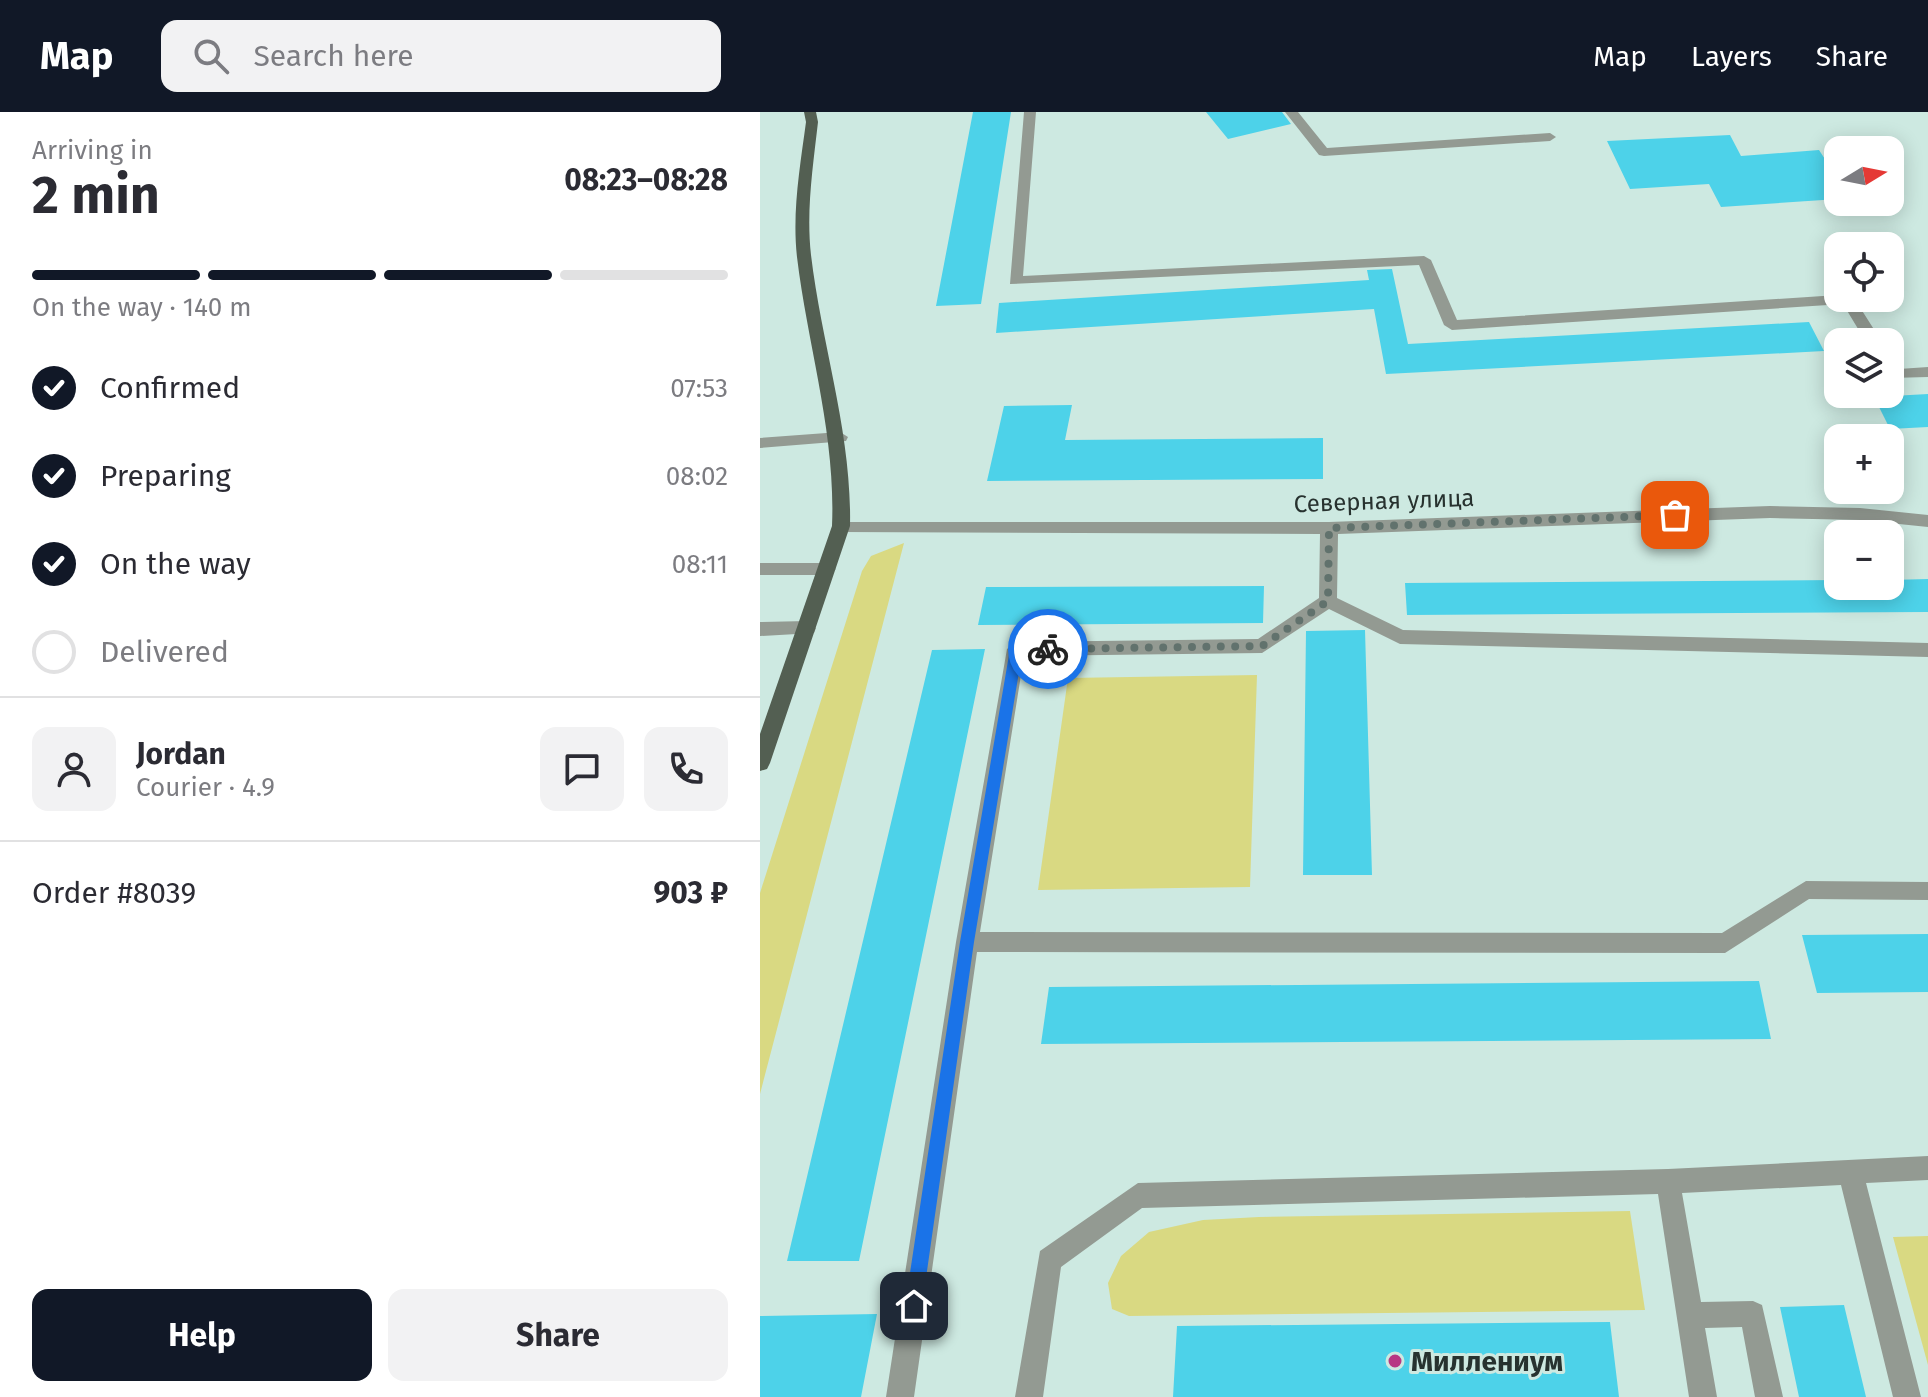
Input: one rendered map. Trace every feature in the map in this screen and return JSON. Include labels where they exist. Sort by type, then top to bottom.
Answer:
[{"type":"main road","points":[[760,763],[841,526],[845,486],[840,437],[804,253],[803,206],[813,115]]},
{"type":"street","points":[[1030,112],[1015,281],[1424,260],[1452,325],[1847,299],[1865,328]]},
{"type":"street","points":[[1291,112],[1324,152],[1550,137]]},
{"type":"street","points":[[1904,373],[1928,372]]},
{"type":"street","points":[[760,443],[840,437]]},
{"type":"street","name":"Северная улица","points":[[841,526],[1329,528],[1770,512],[1860,514],[1928,521]]},
{"type":"street","points":[[1328,601],[1329,528]]},
{"type":"street","points":[[760,569],[827,569]]},
{"type":"street","points":[[1328,601],[1400,637],[1928,650]]},
{"type":"street","points":[[900,1397],[967,942],[1016,649],[1262,646],[1328,601]]},
{"type":"street","points":[[760,629],[807,628]]},
{"type":"street","points":[[967,942],[1725,943],[1806,890],[1928,891]]},
{"type":"street","points":[[1029,1397],[1049,1260],[1138,1196],[1668,1181],[1928,1168]]},
{"type":"street","points":[[1850,1171],[1907,1397]]},
{"type":"street","points":[[1668,1181],[1703,1397]]},
{"type":"street","points":[[1689,1315],[1753,1314],[1769,1397]]},
{"type":"shaded area","points":[[904,543],[760,1094],[760,893],[862,571],[871,556]]},
{"type":"shaded area","points":[[1257,675],[1250,887],[1038,890],[1068,678]]},
{"type":"shaded area","points":[[1630,1211],[1645,1310],[1129,1316],[1112,1309],[1108,1283],[1121,1256],[1149,1232],[1203,1220]]},
{"type":"shaded area","points":[[1928,1236],[1928,1365],[1893,1237]]},
{"type":"building","points":[[973,112],[1011,112],[981,304],[936,306]]},
{"type":"building","points":[[1206,112],[1282,112],[1291,124],[1228,139]]},
{"type":"building","points":[[1730,135],[1741,156],[1819,150],[1824,158],[1824,200],[1721,207],[1709,184],[1630,189],[1607,141]]},
{"type":"building","points":[[1392,269],[1408,344],[1809,322],[1824,351],[1386,374],[1374,309],[996,333],[999,303],[1369,280],[1367,270]]},
{"type":"building","points":[[1928,394],[1928,427],[1904,428],[1904,424],[1888,424],[1880,408],[1904,408],[1904,395]]},
{"type":"building","points":[[1072,405],[1065,440],[1323,438],[1323,479],[987,481],[1004,406]]},
{"type":"building","points":[[1928,579],[1928,612],[1407,615],[1405,583],[1824,580],[1824,600],[1904,600],[1904,580]]},
{"type":"building","points":[[1264,586],[1263,623],[978,625],[986,587]]},
{"type":"building","points":[[1365,630],[1372,875],[1303,875],[1306,631]]},
{"type":"building","points":[[985,649],[859,1261],[787,1261],[932,650]]},
{"type":"building","points":[[1928,934],[1928,992],[1817,993],[1802,935]]},
{"type":"building","points":[[1759,981],[1771,1039],[1041,1044],[1049,987]]},
{"type":"building","points":[[1844,1305],[1866,1397],[1799,1397],[1780,1307]]},
{"type":"building","points":[[877,1314],[861,1397],[760,1397],[760,1316]]},
{"type":"building","name":"Миллениум","points":[[1610,1322],[1619,1397],[1173,1397],[1177,1326]]},
{"type":"way so far","points":[[1048,649],[1262,646],[1328,601],[1329,528],[1675,515]]},
{"type":"place","name":"Миллениум","points":[[1395,1361]]},
{"type":"route","points":[[914,1306],[967,942],[1016,649],[1048,649]]}]
